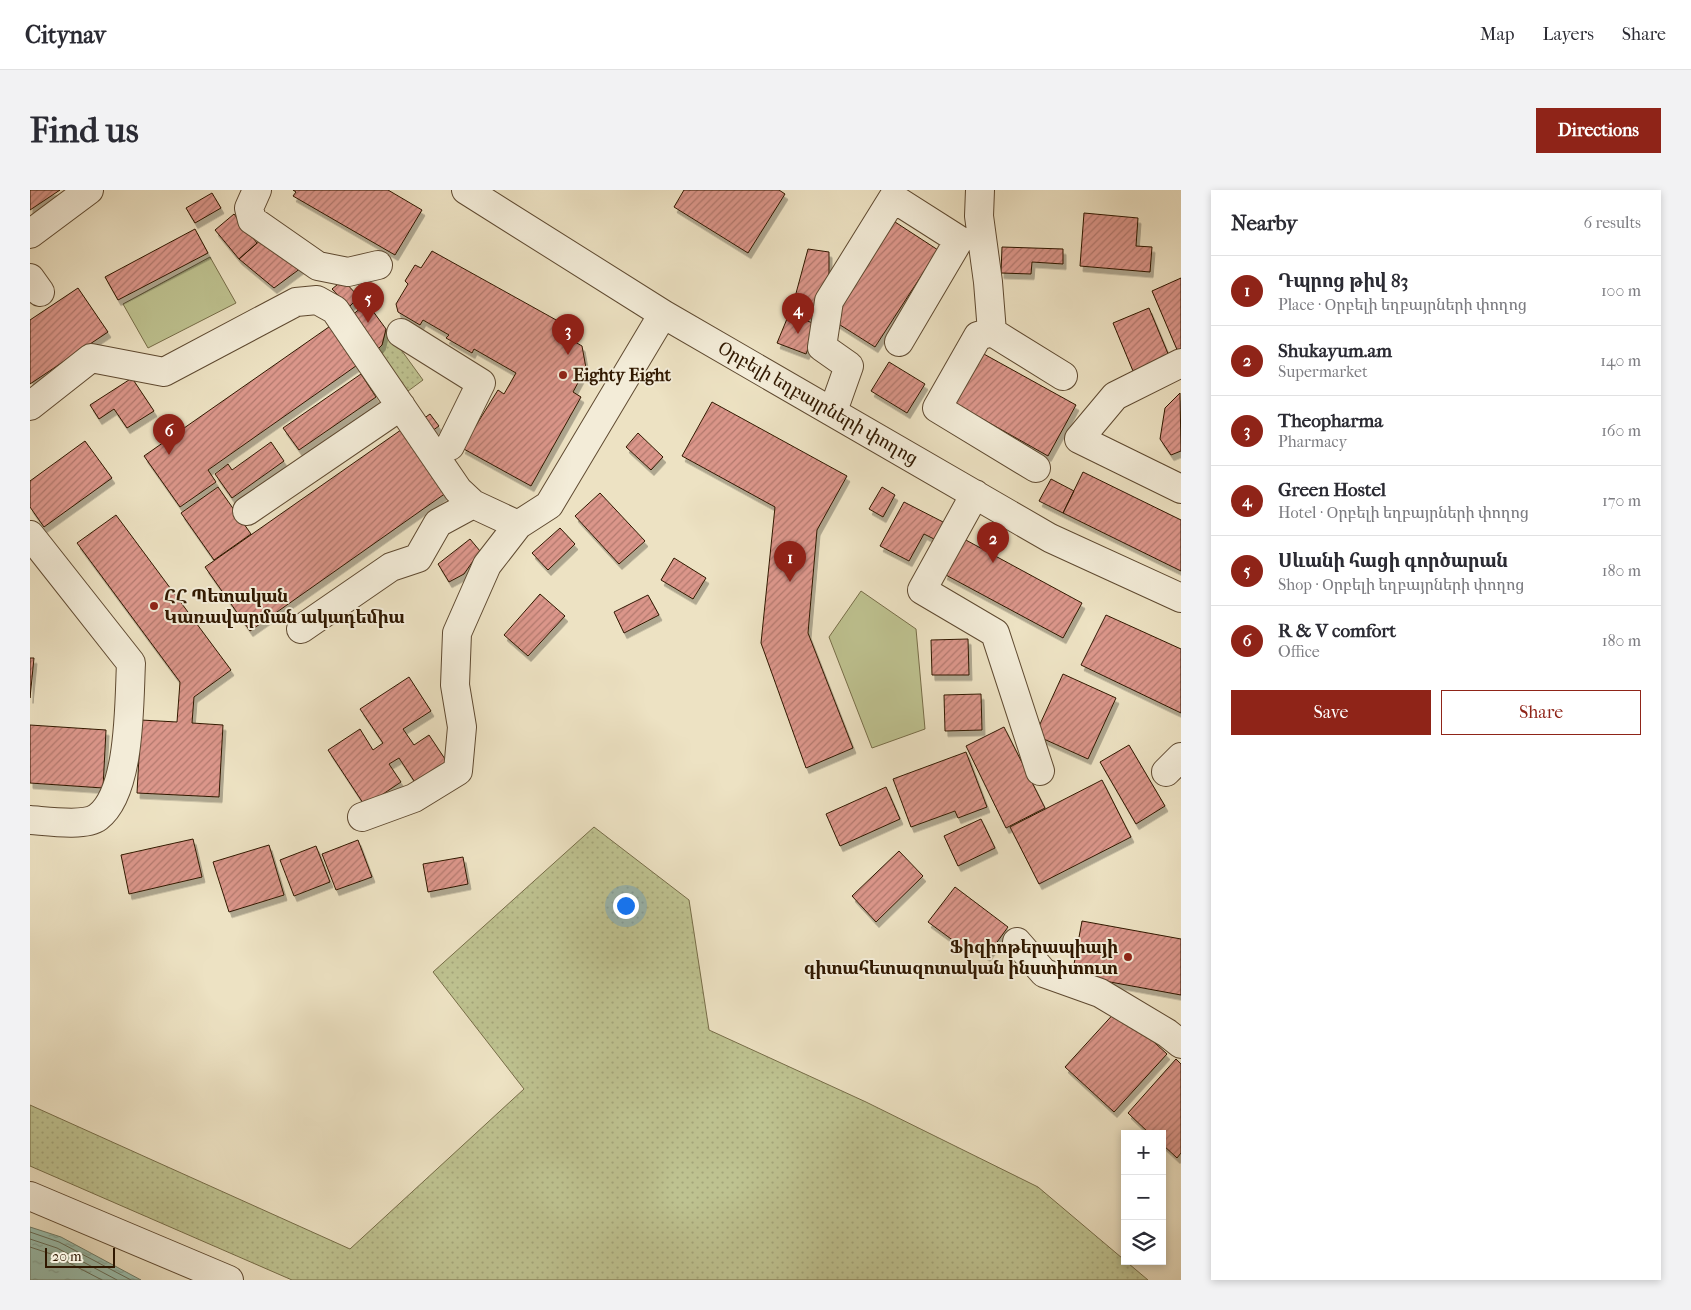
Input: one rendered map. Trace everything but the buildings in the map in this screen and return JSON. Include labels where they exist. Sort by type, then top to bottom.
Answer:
[{"type":"street","points":[[30,234],[89,190]]},
{"type":"street","name":"Օրբելի եղբայրների փողոց","points":[[466,190],[663,314],[1050,538],[1181,598]]},
{"type":"street","points":[[980,190],[979,216],[988,282],[992,332]]},
{"type":"street","points":[[254,194],[249,208],[252,220],[318,266],[348,272],[378,265]]},
{"type":"street","points":[[833,411],[849,366],[822,347],[829,301],[893,198],[959,240],[899,342]]},
{"type":"street","points":[[30,406],[92,358],[164,372],[296,302],[317,300],[336,310],[458,490],[473,504],[518,525]]},
{"type":"street","points":[[362,817],[414,798],[458,771],[462,727],[454,685],[457,633],[487,565],[518,525],[549,505],[663,314]]},
{"type":"street","points":[[1036,468],[937,408],[978,336],[992,332],[1063,376]]},
{"type":"street","points":[[401,333],[481,383],[450,446]]},
{"type":"street","points":[[1181,363],[1115,396],[1079,439],[1181,489]]},
{"type":"street","points":[[247,512],[401,406]]},
{"type":"street","points":[[975,494],[922,590],[994,633],[1040,771]]},
{"type":"street","points":[[302,629],[391,567],[418,558],[438,523],[473,504]]},
{"type":"street","points":[[30,535],[131,663],[126,752],[113,799],[97,818],[79,822],[30,820]]},
{"type":"street","points":[[1017,942],[1044,973],[1100,993],[1167,1033],[1181,1044]]},
{"type":"street","points":[[30,1196],[229,1280]]},
{"type":"shaded area","points":[[210,257],[236,303],[148,348],[123,304]]},
{"type":"shaded area","points":[[386,329],[423,380],[404,394],[376,351],[382,345]]},
{"type":"shaded area","points":[[861,591],[916,629],[925,729],[872,748],[829,637]]},
{"type":"shaded area","points":[[594,827],[689,900],[709,1030],[866,1102],[1038,1187],[1121,1257],[1121,1265],[1130,1265],[1148,1280],[292,1280],[30,1166],[30,1105],[350,1249],[524,1089],[433,972]]},
{"type":"water","points":[[30,1227],[61,1237],[141,1280],[30,1280]]},
{"type":"place","name":"Սևանի հացի գործարան","points":[[368,323]]},
{"type":"place","name":"Green Hostel","points":[[798,334]]},
{"type":"place","name":"Theopharma","points":[[568,355]]},
{"type":"place","name":"Eighty Eight","points":[[563,375]]},
{"type":"place","name":"R & V comfort","points":[[169,455]]},
{"type":"place","name":"Shukayum.am","points":[[993,563]]},
{"type":"place","name":"Դպրոց թիվ 83","points":[[790,582]]},
{"type":"place","name":"ՀՀ Պետական Կառավարման ակադեմիա","points":[[154,606]]},
{"type":"place","name":"Ֆիզիոթերապիայի գիտահետազոտական ինստիտուտ","points":[[1128,957]]}]
